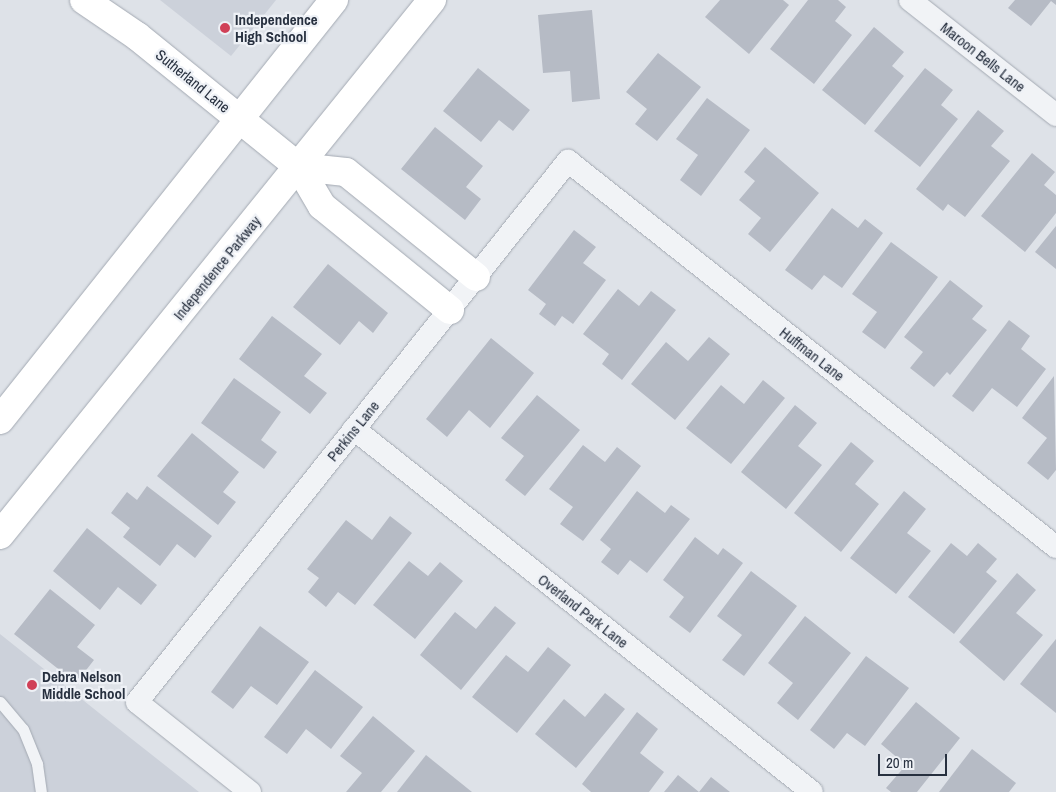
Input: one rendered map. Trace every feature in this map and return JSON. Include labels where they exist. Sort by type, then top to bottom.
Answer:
[{"type":"main road","name":"Sutherland Lane","points":[[84,0],[136,36],[299,167],[322,206],[450,310]]},
{"type":"main road","points":[[0,420],[334,0]]},
{"type":"main road","name":"Independence Parkway","points":[[0,536],[432,0]]},
{"type":"main road","points":[[299,167],[346,172],[476,277]]},
{"type":"street","name":"Maroon Bells Lane","points":[[910,0],[1056,114]]},
{"type":"street","name":"Perkins Lane","points":[[250,792],[137,702],[568,160]]},
{"type":"street","name":"Huffman Lane","points":[[568,160],[1056,547]]},
{"type":"street","name":"Overland Park Lane","points":[[354,429],[812,792]]},
{"type":"lane","points":[[0,702],[23,730],[37,764],[41,792]]},
{"type":"shaded area","name":"Independence High School","points":[[160,0],[276,0],[231,56]]},
{"type":"shaded area","name":"Debra Nelson Middle School","points":[[0,634],[128,736],[199,792],[0,792]]},
{"type":"building","points":[[720,0],[783,0],[789,5],[749,54],[705,17]]},
{"type":"building","points":[[808,0],[838,0],[846,7],[835,21],[852,35],[814,84],[770,49]]},
{"type":"building","points":[[1015,0],[1056,0],[1056,5],[1051,1],[1031,26],[1008,8]]},
{"type":"building","points":[[592,10],[600,99],[572,102],[570,71],[543,73],[538,15]]},
{"type":"building","points":[[874,27],[904,52],[892,66],[904,76],[865,125],[822,90]]},
{"type":"building","points":[[658,53],[701,87],[657,141],[635,124],[647,109],[626,92]]},
{"type":"building","points":[[478,68],[530,110],[513,131],[499,120],[481,142],[443,111]]},
{"type":"building","points":[[925,68],[953,90],[941,105],[958,119],[920,167],[874,131]]},
{"type":"building","points":[[707,98],[750,130],[701,196],[680,180],[698,155],[676,139]]},
{"type":"building","points":[[978,110],[1004,131],[991,146],[1010,161],[965,217],[948,204],[943,211],[916,189]]},
{"type":"building","points":[[435,127],[483,166],[466,187],[481,199],[465,220],[401,169]]},
{"type":"building","points":[[765,147],[819,193],[770,252],[748,234],[761,218],[739,200],[755,181],[744,172]]},
{"type":"building","points":[[1032,153],[1055,172],[1044,185],[1056,195],[1056,213],[1025,252],[981,216]]},
{"type":"building","points":[[832,208],[858,228],[865,219],[883,233],[842,288],[824,275],[812,290],[785,270]]},
{"type":"building","points":[[1056,226],[1056,269],[1035,252]]},
{"type":"building","points":[[574,230],[596,247],[583,263],[606,280],[573,324],[562,316],[555,326],[539,314],[546,304],[528,290]]},
{"type":"building","points":[[891,242],[938,277],[885,349],[862,332],[877,312],[852,294]]},
{"type":"building","points":[[328,264],[388,313],[373,333],[359,321],[340,345],[293,307]]},
{"type":"building","points":[[950,280],[983,306],[972,319],[987,330],[950,375],[947,372],[934,387],[910,368],[923,352],[904,337]]},
{"type":"building","points":[[618,289],[639,306],[651,291],[676,310],[622,380],[602,364],[609,354],[583,334]]},
{"type":"building","points":[[272,316],[322,354],[304,376],[327,393],[310,414],[239,359]]},
{"type":"building","points":[[1009,320],[1030,336],[1021,349],[1046,369],[1017,407],[992,388],[973,412],[952,396]]},
{"type":"building","points":[[709,337],[730,354],[675,420],[631,384],[666,342],[688,361]]},
{"type":"building","points":[[491,338],[534,373],[490,428],[469,410],[447,437],[426,419]]},
{"type":"building","points":[[1054,376],[1056,470],[1048,480],[1027,463],[1047,438],[1022,418]]},
{"type":"building","points":[[234,378],[281,412],[261,440],[277,452],[264,469],[201,423]]},
{"type":"building","points":[[763,380],[785,398],[731,464],[686,428],[721,385],[744,404]]},
{"type":"building","points":[[537,395],[580,430],[525,496],[505,480],[524,456],[501,438]]},
{"type":"building","points":[[795,405],[817,423],[798,446],[822,465],[786,509],[741,472]]},
{"type":"building","points":[[192,433],[239,472],[223,492],[236,502],[218,525],[157,476]]},
{"type":"building","points":[[851,442],[874,461],[855,484],[879,504],[841,552],[794,513]]},
{"type":"building","points":[[583,445],[605,462],[617,447],[641,466],[583,541],[560,524],[573,507],[549,489]]},
{"type":"building","points":[[147,486],[212,536],[195,558],[177,544],[160,566],[123,537],[130,528],[111,513],[127,492],[137,500]]},
{"type":"building","points":[[637,491],[665,513],[671,505],[690,519],[647,573],[630,560],[618,575],[601,562],[611,549],[600,540]]},
{"type":"building","points":[[904,491],[926,509],[907,533],[931,551],[896,594],[850,558]]},
{"type":"building","points":[[390,516],[412,533],[355,605],[338,592],[326,607],[308,592],[319,578],[307,569],[346,520],[372,540]]},
{"type":"building","points":[[87,528],[157,585],[141,605],[118,587],[100,610],[53,571]]},
{"type":"building","points":[[695,537],[718,555],[723,548],[743,563],[690,633],[669,617],[684,597],[663,580]]},
{"type":"building","points":[[951,543],[967,556],[978,543],[997,559],[986,572],[997,581],[954,634],[908,597]]},
{"type":"building","points":[[409,561],[428,576],[440,562],[463,581],[415,639],[373,605]]},
{"type":"building","points":[[751,571],[797,606],[744,676],[722,660],[742,635],[717,616]]},
{"type":"building","points":[[1017,573],[1036,590],[1016,613],[1043,635],[1004,681],[959,642]]},
{"type":"building","points":[[50,589],[95,625],[77,647],[94,660],[76,683],[14,634]]},
{"type":"building","points":[[495,606],[516,623],[461,690],[420,655],[455,612],[476,629]]},
{"type":"building","points":[[805,616],[851,653],[798,720],[777,703],[793,683],[768,663]]},
{"type":"building","points":[[260,626],[309,662],[277,705],[251,686],[233,709],[211,692]]},
{"type":"building","points":[[1056,639],[1056,713],[1020,684]]},
{"type":"building","points":[[548,647],[571,665],[517,733],[472,697],[506,655],[528,672]]},
{"type":"building","points":[[866,656],[909,688],[865,746],[847,733],[834,749],[810,730]]},
{"type":"building","points":[[315,670],[363,707],[331,749],[306,729],[287,754],[264,737]]},
{"type":"building","points":[[605,693],[625,709],[576,768],[535,734],[564,699],[585,717]]},
{"type":"building","points":[[916,702],[960,738],[917,792],[891,792],[886,788],[906,765],[881,744]]},
{"type":"building","points":[[637,712],[658,729],[640,753],[664,772],[649,792],[591,792],[582,784]]},
{"type":"building","points":[[373,716],[415,751],[381,792],[346,792],[362,773],[340,756]]},
{"type":"building","points":[[972,749],[1016,783],[1009,792],[939,792]]},
{"type":"building","points":[[426,755],[472,792],[397,792]]},
{"type":"building","points":[[678,775],[699,792],[664,792]]},
{"type":"building","points":[[711,777],[730,792],[699,792]]},
{"type":"place","name":"Independence High School","points":[[225,28]]},
{"type":"place","name":"Debra Nelson Middle School","points":[[32,685]]}]
